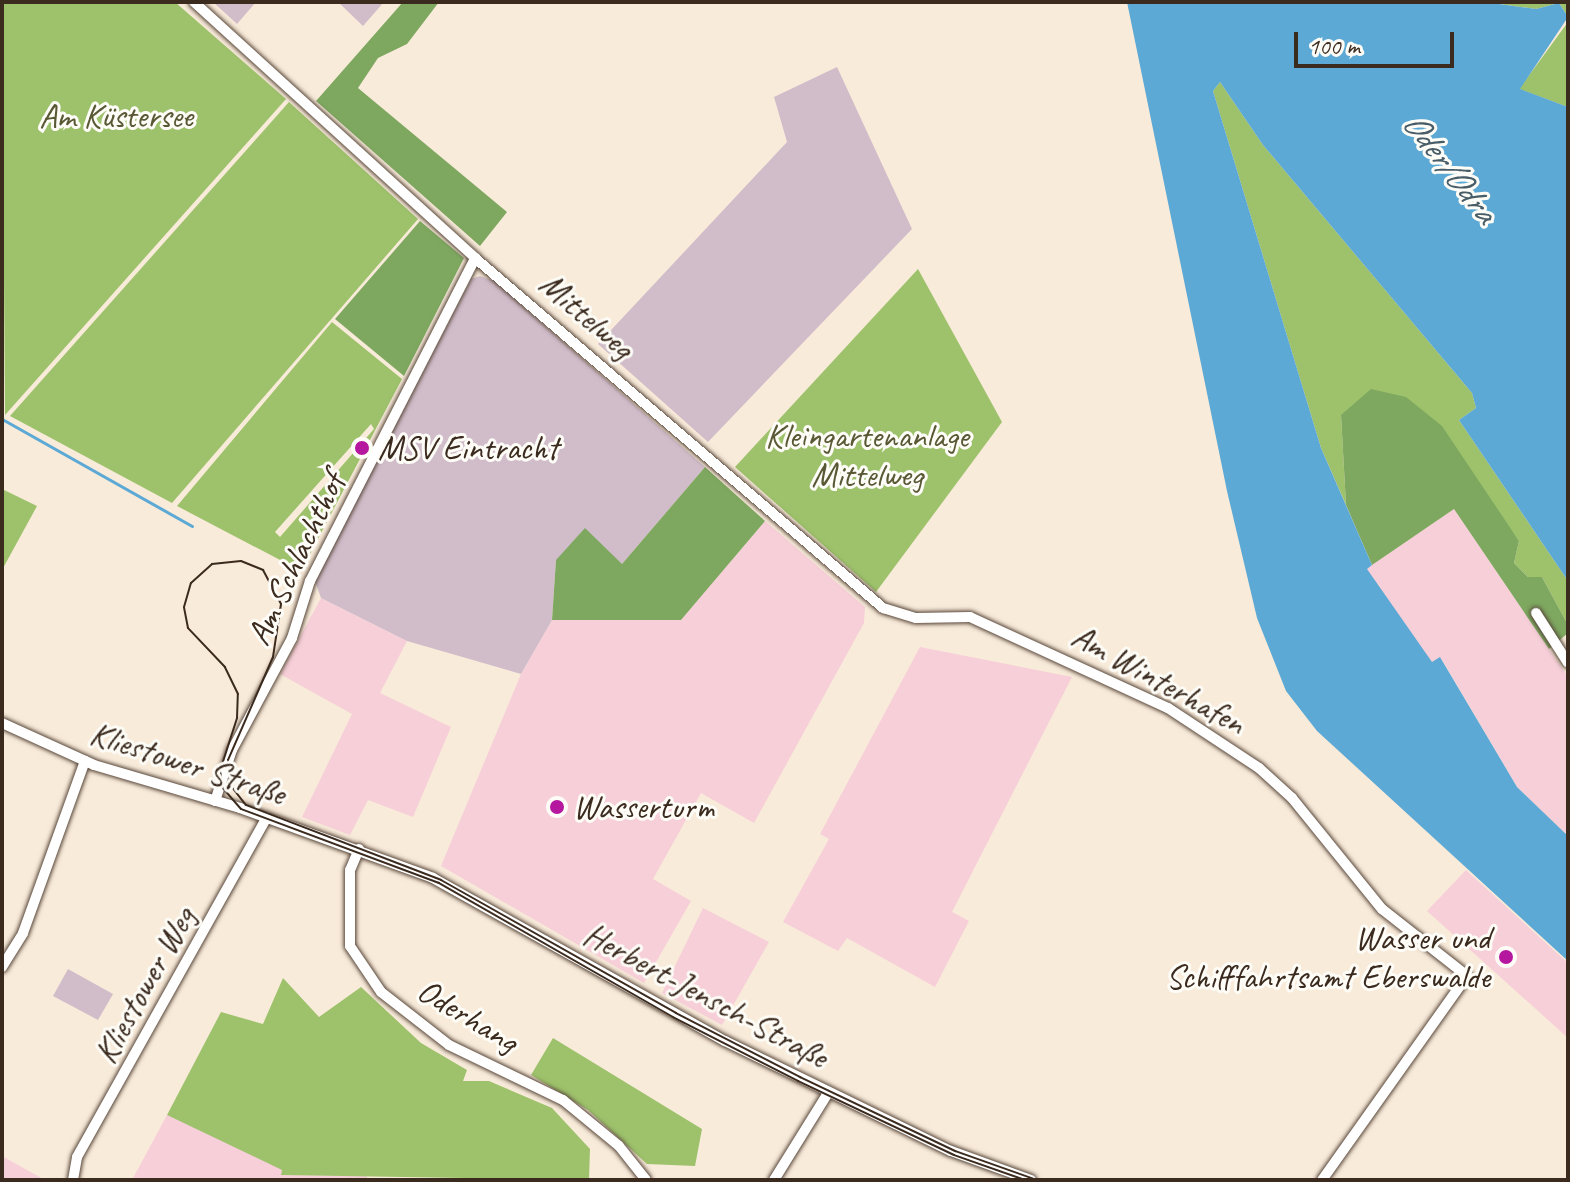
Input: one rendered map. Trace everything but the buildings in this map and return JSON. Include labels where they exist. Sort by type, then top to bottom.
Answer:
[{"type":"street","name":"Mittelweg","points":[[194,2],[475,258],[883,608],[916,618],[970,617]]},
{"type":"street","name":"Am Schlachthof","points":[[215,801],[232,750],[292,638],[310,581],[475,258]]},
{"type":"street","points":[[1536,613],[1568,663]]},
{"type":"street","name":"Am Winterhafen","points":[[970,617],[1168,708],[1259,768],[1292,798],[1382,909],[1467,976],[1322,1180]]},
{"type":"street","name":"Kliestower Straße","points":[[2,723],[85,761],[359,849]]},
{"type":"street","points":[[2,967],[23,933],[85,761]]},
{"type":"street","name":"Kliestower Weg","points":[[73,1180],[77,1157],[267,817]]},
{"type":"street","name":"Herbert-Jensch-Straße","points":[[359,849],[474,899],[667,1011],[828,1093],[951,1151],[1031,1180]]},
{"type":"street","name":"Oderhang","points":[[359,849],[350,870],[350,946],[381,992],[449,1045],[563,1100],[619,1146],[646,1180]]},
{"type":"street","points":[[774,1180],[828,1093]]},
{"type":"shaded area","points":[[213,2],[256,2],[237,24]]},
{"type":"shaded area","points":[[338,2],[384,2],[363,26]]},
{"type":"shaded area","points":[[837,67],[912,229],[708,442],[598,344],[787,142],[774,97]]},
{"type":"shaded area","points":[[480,276],[494,281],[705,467],[622,564],[556,560],[552,620],[521,674],[407,641],[321,598],[315,581],[471,279]]},
{"type":"shaded area","points":[[1454,509],[1568,677],[1568,836],[1517,787],[1441,658],[1432,663],[1366,569]]},
{"type":"shaded area","points":[[765,521],[865,607],[864,623],[754,823],[701,793],[653,879],[691,901],[644,983],[441,866],[521,674],[552,620],[681,620]]},
{"type":"shaded area","points":[[321,598],[407,641],[380,693],[451,727],[413,817],[368,800],[350,835],[302,817],[352,714],[280,674]]},
{"type":"shaded area","points":[[920,647],[1072,677],[952,912],[969,921],[935,987],[847,938],[838,951],[783,922],[829,839],[820,834]]},
{"type":"shaded area","points":[[1466,870],[1568,963],[1568,1038],[1427,911]]},
{"type":"shaded area","points":[[703,908],[769,942],[722,1025],[662,993]]},
{"type":"shaded area","points":[[68,969],[113,994],[98,1020],[53,996]]},
{"type":"shaded area","points":[[167,1115],[283,1167],[282,1175],[367,1176],[367,1180],[132,1180]]},
{"type":"shaded area","points":[[2,1156],[45,1180],[2,1180]]},
{"type":"green space","name":"Am Küstersee","points":[[2,2],[175,2],[286,99],[5,415]]},
{"type":"green space","points":[[403,2],[439,2],[407,44],[378,58],[358,88],[507,212],[480,246],[316,101]]},
{"type":"green space","points":[[1485,2],[1568,2],[1568,17],[1559,3],[1536,9]]},
{"type":"green space","points":[[1568,22],[1568,107],[1519,89]]},
{"type":"green space","points":[[1220,82],[1263,145],[1472,393],[1476,408],[1459,420],[1568,581],[1568,625],[1542,577],[1528,577],[1514,563],[1519,541],[1479,487],[1341,415],[1346,505],[1321,448],[1213,91]]},
{"type":"green space","points":[[289,102],[418,219],[172,503],[10,416]]},
{"type":"green space","points":[[420,221],[464,258],[404,376],[335,319]]},
{"type":"green space","name":"Kleingartenanlage Mittelweg","points":[[918,269],[1002,422],[876,592],[735,467]]},
{"type":"green space","points":[[332,322],[402,379],[301,571],[177,506]],"holes":[[[371,424],[374,429],[280,537],[275,532]]]},
{"type":"green space","points":[[1371,389],[1406,397],[1442,426],[1519,541],[1514,563],[1528,577],[1542,577],[1568,625],[1568,633],[1549,649],[1454,509],[1372,565],[1346,505],[1341,415]]},
{"type":"green space","points":[[705,467],[765,521],[681,620],[552,620],[556,560],[585,528],[622,564]]},
{"type":"green space","points":[[2,489],[37,506],[2,570]]},
{"type":"green space","points":[[283,978],[319,1017],[361,987],[421,1043],[467,1070],[463,1081],[489,1081],[552,1108],[590,1149],[589,1180],[281,1175],[282,1170],[167,1115],[221,1012],[263,1024]]},
{"type":"green space","points":[[553,1038],[702,1129],[695,1166],[647,1164],[588,1110],[531,1075]]},
{"type":"water","name":"Oder/Odra","points":[[1127,2],[1485,2],[1536,9],[1559,3],[1568,17],[1520,89],[1568,107],[1568,581],[1459,420],[1476,408],[1472,393],[1263,145],[1220,82],[1213,91],[1321,448],[1372,565],[1367,569],[1432,662],[1440,657],[1517,787],[1568,836],[1568,961],[1317,731],[1286,691],[1257,618],[1227,491]]},
{"type":"waterway","points":[[2,419],[192,526]]},
{"type":"tram line","points":[[1025,1180],[954,1155],[798,1081],[673,1017],[439,883],[241,809],[223,788],[220,771],[237,718],[238,694],[225,667],[188,628],[184,607],[191,583],[212,564],[241,561],[263,570],[281,604],[273,657],[228,760],[231,786],[246,805],[441,880],[676,1013],[800,1077],[955,1151],[1037,1180]]},
{"type":"place","name":"MSV Eintracht","points":[[362,448]]},
{"type":"place","name":"Wasserturm","points":[[557,807]]},
{"type":"place","name":"Wasser und Schifffahrtsamt Eberswalde","points":[[1506,957]]}]
